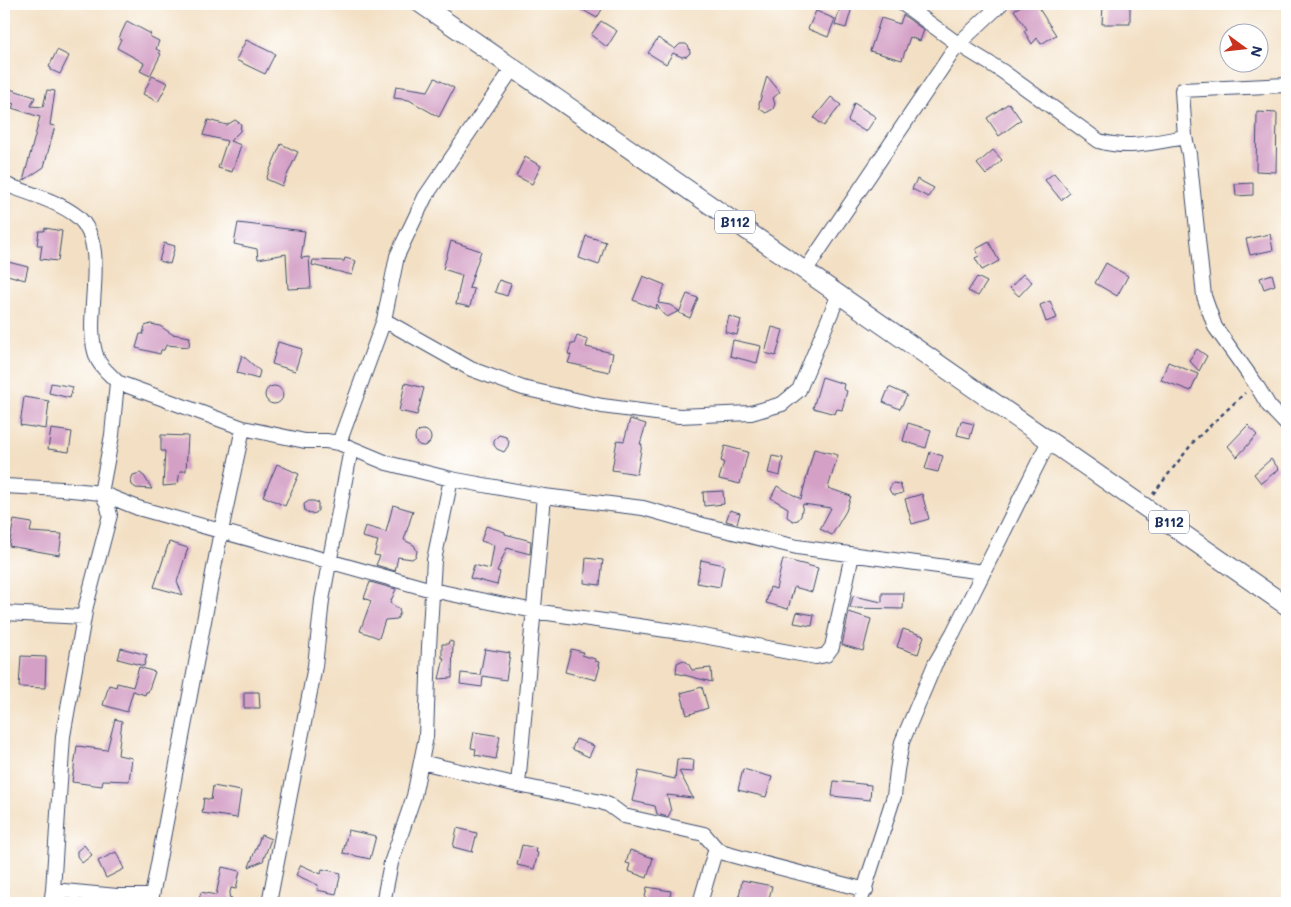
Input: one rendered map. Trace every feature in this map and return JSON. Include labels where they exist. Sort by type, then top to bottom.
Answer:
[{"type":"main road","name":"B112","points":[[421,4],[1287,606]]},
{"type":"street","points":[[903,4],[958,44],[1002,71],[1099,141],[1114,146],[1132,146],[1185,137]]},
{"type":"street","points":[[806,271],[958,44],[1001,4]]},
{"type":"street","points":[[269,903],[314,666],[345,446],[384,320],[397,256],[426,197],[513,68]]},
{"type":"street","points":[[1287,85],[1182,90],[1185,137],[1189,154],[1204,296],[1215,326],[1269,406],[1287,425]]},
{"type":"street","points":[[4,184],[51,202],[78,217],[91,234],[94,256],[92,334],[97,360],[117,382],[243,428],[305,441],[326,441],[345,446],[387,463],[451,479],[544,496],[643,508],[797,548],[983,572]]},
{"type":"street","points":[[384,320],[472,369],[523,388],[602,406],[679,416],[751,413],[782,404],[799,390],[838,294]]},
{"type":"street","points":[[117,382],[112,435],[101,493],[107,503],[110,515],[84,617],[62,736],[52,897],[117,896],[155,899],[221,531],[243,428]]},
{"type":"street","points":[[860,903],[866,890],[894,796],[902,742],[935,664],[953,633],[1049,441]]},
{"type":"street","points":[[383,903],[391,863],[414,796],[426,737],[434,560],[451,479]]},
{"type":"street","points":[[4,486],[101,493],[138,508],[432,590],[534,611],[687,633],[816,657],[826,655],[832,647],[852,555]]},
{"type":"street","points":[[518,785],[544,496]]},
{"type":"street","points":[[4,613],[84,617]]},
{"type":"street","points":[[421,762],[601,802],[609,805],[624,816],[704,834],[716,848],[724,853],[866,890]]},
{"type":"street","points":[[700,903],[716,848]]},
{"type":"path","points":[[1144,505],[1195,440],[1255,383]]},
{"type":"building","points":[[572,4],[605,4],[597,18]]},
{"type":"building","points":[[841,4],[853,4],[846,28],[835,25]]},
{"type":"building","points":[[1024,4],[1036,4],[1056,35],[1041,44],[1037,38],[1032,44],[1024,31],[1027,29],[1014,10]]},
{"type":"building","points":[[1103,4],[1130,4],[1130,24],[1102,24]]},
{"type":"building","points":[[816,11],[835,19],[828,37],[808,29]]},
{"type":"building","points":[[903,15],[924,30],[920,41],[910,37],[902,60],[870,51],[881,18],[900,24]]},
{"type":"building","points":[[127,21],[151,34],[149,36],[159,41],[156,49],[161,54],[150,76],[140,71],[144,63],[117,48],[121,39],[119,38]]},
{"type":"building","points":[[601,21],[617,31],[607,47],[591,35]]},
{"type":"building","points":[[658,38],[675,49],[680,44],[686,44],[689,47],[690,53],[682,57],[673,53],[666,64],[648,53]]},
{"type":"building","points":[[246,40],[275,54],[265,74],[236,60]]},
{"type":"building","points":[[57,50],[69,56],[60,74],[49,67]]},
{"type":"building","points":[[152,76],[168,83],[158,102],[143,94]]},
{"type":"building","points":[[767,76],[780,92],[773,98],[775,104],[773,109],[766,113],[760,109],[759,104]]},
{"type":"building","points":[[435,78],[454,88],[439,117],[409,100],[394,98],[396,86],[428,91]]},
{"type":"building","points":[[10,89],[35,97],[31,106],[43,107],[47,90],[55,91],[50,125],[55,126],[44,167],[23,181],[40,117],[12,108],[14,104],[6,101]]},
{"type":"building","points":[[831,97],[841,105],[824,126],[814,118]]},
{"type":"building","points":[[854,103],[876,117],[866,132],[848,121]]},
{"type":"building","points":[[1009,103],[1021,120],[999,136],[987,118]]},
{"type":"building","points":[[1257,112],[1277,113],[1276,172],[1256,171]]},
{"type":"building","points":[[208,120],[227,125],[235,120],[241,124],[240,131],[230,141],[241,145],[232,172],[218,168],[227,141],[203,135]]},
{"type":"building","points":[[281,144],[298,152],[282,186],[266,179]]},
{"type":"building","points":[[993,150],[1002,160],[986,175],[977,164]]},
{"type":"building","points":[[525,157],[541,166],[532,184],[516,176]]},
{"type":"building","points":[[1054,173],[1070,193],[1061,200],[1045,180]]},
{"type":"building","points":[[917,179],[934,188],[928,197],[912,189]]},
{"type":"building","points":[[1253,183],[1253,195],[1236,196],[1235,184]]},
{"type":"building","points":[[238,223],[305,231],[301,258],[309,257],[311,288],[288,289],[286,254],[258,259],[257,249],[234,244]]},
{"type":"building","points":[[45,228],[62,231],[58,261],[40,259],[42,245],[37,245],[39,231],[44,231]]},
{"type":"building","points":[[1270,234],[1273,250],[1250,255],[1246,239]]},
{"type":"building","points":[[586,236],[606,242],[599,265],[579,258]]},
{"type":"building","points":[[451,241],[481,251],[469,288],[474,289],[470,307],[456,304],[462,275],[443,269]]},
{"type":"building","points":[[989,242],[999,261],[982,270],[975,258],[979,256],[976,249]]},
{"type":"building","points":[[164,243],[175,246],[170,264],[159,261]]},
{"type":"building","points":[[345,258],[356,261],[352,275],[312,265],[313,260],[344,261]]},
{"type":"building","points":[[4,261],[28,267],[25,280],[4,274]]},
{"type":"building","points":[[1106,263],[1128,276],[1117,296],[1095,283]]},
{"type":"building","points":[[1023,274],[1032,282],[1019,296],[1010,288]]},
{"type":"building","points":[[1272,274],[1275,285],[1264,289],[1260,278]]},
{"type":"building","points":[[643,276],[665,285],[658,303],[670,305],[679,311],[667,317],[657,304],[656,309],[633,300]]},
{"type":"building","points":[[977,277],[987,282],[978,296],[968,291]]},
{"type":"building","points":[[499,280],[511,284],[507,296],[495,292]]},
{"type":"building","points":[[687,294],[698,298],[690,318],[679,313]]},
{"type":"building","points":[[1050,301],[1057,318],[1046,322],[1040,305]]},
{"type":"building","points":[[729,316],[741,320],[737,335],[725,332]]},
{"type":"building","points":[[151,324],[160,326],[172,334],[190,337],[189,347],[166,345],[160,354],[136,348],[140,334],[143,334],[145,326]]},
{"type":"building","points":[[772,327],[783,330],[776,356],[765,353]]},
{"type":"building","points":[[577,336],[588,340],[586,347],[613,353],[609,372],[568,363],[571,355],[568,354],[571,344],[574,344]]},
{"type":"building","points":[[733,340],[761,346],[757,363],[730,356]]},
{"type":"building","points":[[278,342],[302,349],[295,371],[272,364]]},
{"type":"building","points":[[1197,349],[1207,356],[1199,371],[1189,360]]},
{"type":"building","points":[[242,355],[260,371],[258,379],[237,373]]},
{"type":"building","points":[[1168,362],[1198,374],[1191,391],[1161,380]]},
{"type":"building","points":[[822,377],[844,384],[843,389],[847,391],[842,410],[837,409],[835,414],[813,408]]},
{"type":"building","points":[[51,383],[73,387],[70,398],[49,393]]},
{"type":"building","points":[[405,383],[424,388],[417,415],[399,411]]},
{"type":"building","points":[[274,386],[280,389],[283,395],[280,401],[274,404],[268,401],[265,395],[268,389]]},
{"type":"building","points":[[889,387],[907,395],[900,409],[883,402]]},
{"type":"building","points":[[24,397],[49,401],[46,429],[20,425]]},
{"type":"building","points":[[630,419],[646,424],[640,444],[642,444],[637,474],[612,470],[617,440],[624,441]]},
{"type":"building","points":[[961,421],[974,424],[970,438],[957,435]]},
{"type":"building","points":[[908,423],[931,430],[926,448],[903,441]]},
{"type":"building","points":[[1248,425],[1257,435],[1237,457],[1228,446]]},
{"type":"building","points":[[51,429],[72,432],[69,452],[48,449]]},
{"type":"building","points":[[423,430],[431,438],[423,446],[415,438]]},
{"type":"building","points":[[161,435],[188,436],[186,471],[180,471],[178,483],[174,485],[163,486],[165,451],[161,451]]},
{"type":"building","points":[[499,435],[506,437],[509,441],[504,452],[497,449],[494,445],[494,440]]},
{"type":"building","points":[[725,446],[748,452],[740,484],[719,479],[724,462],[721,461]]},
{"type":"building","points":[[814,449],[838,455],[828,488],[851,496],[846,511],[832,535],[820,529],[831,508],[803,504],[801,516],[798,520],[793,521],[787,517],[788,508],[771,498],[777,486],[801,499]]},
{"type":"building","points":[[930,452],[943,456],[938,472],[925,469]]},
{"type":"building","points":[[772,456],[783,458],[780,476],[768,473]]},
{"type":"building","points":[[1271,459],[1279,469],[1261,483],[1254,474]]},
{"type":"building","points":[[277,464],[299,474],[285,506],[263,496]]},
{"type":"building","points":[[140,473],[152,489],[136,488],[132,485],[133,475]]},
{"type":"building","points":[[893,483],[900,484],[903,493],[895,495],[891,493],[889,489]]},
{"type":"building","points":[[723,491],[724,504],[704,506],[703,492]]},
{"type":"building","points":[[922,494],[929,519],[912,524],[905,499]]},
{"type":"building","points":[[309,501],[318,503],[316,513],[311,514],[305,511],[304,504]]},
{"type":"building","points":[[393,505],[413,511],[404,540],[414,545],[417,551],[416,556],[412,559],[398,557],[395,571],[376,565],[380,556],[374,555],[378,541],[362,537],[365,526],[386,532]]},
{"type":"building","points":[[730,510],[740,513],[737,524],[726,521]]},
{"type":"building","points":[[14,520],[32,523],[30,532],[62,534],[59,555],[9,546]]},
{"type":"building","points":[[486,526],[505,532],[505,534],[531,541],[530,554],[507,548],[497,571],[500,572],[497,585],[470,578],[474,565],[490,569],[494,545],[481,541]]},
{"type":"building","points":[[169,542],[188,548],[177,582],[183,595],[154,587]]},
{"type":"building","points":[[586,558],[603,560],[600,585],[584,583]]},
{"type":"building","points":[[783,559],[818,568],[812,592],[794,587],[788,609],[766,603],[770,587],[776,589]]},
{"type":"building","points":[[701,560],[724,565],[720,587],[697,583]]},
{"type":"building","points":[[370,582],[396,589],[390,603],[399,609],[400,613],[397,619],[385,620],[379,638],[360,631],[371,601],[364,598]]},
{"type":"building","points":[[882,593],[904,593],[903,609],[850,608],[853,596],[882,602]]},
{"type":"building","points":[[797,612],[814,615],[812,626],[794,623]]},
{"type":"building","points":[[849,612],[871,619],[863,651],[842,645]]},
{"type":"building","points":[[903,629],[924,636],[918,654],[897,647]]},
{"type":"building","points":[[449,641],[453,642],[452,678],[439,679],[444,658],[442,658],[442,644],[448,644]]},
{"type":"building","points":[[121,648],[147,655],[144,666],[118,659]]},
{"type":"building","points":[[485,649],[510,653],[506,680],[483,676],[482,687],[460,684],[461,673],[480,675]]},
{"type":"building","points":[[571,649],[583,652],[582,655],[599,662],[598,666],[600,666],[596,680],[565,672]]},
{"type":"building","points":[[21,656],[46,657],[45,688],[19,687]]},
{"type":"building","points":[[683,660],[688,663],[692,670],[711,668],[712,682],[676,673],[677,663]]},
{"type":"building","points":[[139,667],[155,672],[148,692],[145,695],[133,691],[127,712],[103,705],[109,685],[116,687],[117,683],[133,687]]},
{"type":"building","points":[[702,687],[708,708],[687,715],[681,693]]},
{"type":"building","points":[[244,692],[259,692],[260,708],[244,708]]},
{"type":"building","points":[[115,719],[122,721],[118,755],[132,758],[129,781],[103,780],[102,786],[72,782],[77,746],[107,750]]},
{"type":"building","points":[[474,732],[500,736],[496,759],[475,755],[476,749],[471,748]]},
{"type":"building","points":[[576,739],[594,746],[589,757],[572,749]]},
{"type":"building","points":[[677,759],[694,760],[693,772],[679,771],[693,798],[667,795],[671,811],[668,817],[657,814],[655,806],[632,801],[639,771],[675,779]]},
{"type":"building","points":[[743,769],[772,777],[766,797],[738,790]]},
{"type":"building","points":[[834,781],[871,785],[870,800],[832,796]]},
{"type":"building","points":[[213,786],[241,791],[237,818],[202,813],[204,798],[211,800]]},
{"type":"building","points":[[457,828],[477,833],[472,852],[453,847]]},
{"type":"building","points":[[348,830],[376,836],[370,859],[343,853]]},
{"type":"building","points":[[261,835],[271,839],[263,861],[249,867]]},
{"type":"building","points":[[84,845],[92,855],[82,863],[77,856],[77,851]]},
{"type":"building","points":[[522,845],[536,848],[535,852],[538,853],[534,869],[517,865]]},
{"type":"building","points":[[630,850],[653,858],[647,878],[628,871],[630,864],[626,863]]},
{"type":"building","points":[[116,852],[124,869],[106,878],[98,861]]},
{"type":"building","points":[[301,865],[321,874],[322,869],[341,873],[336,894],[317,890],[318,885],[296,875]]},
{"type":"building","points":[[222,867],[240,871],[236,889],[231,888],[229,897],[232,898],[231,903],[198,903],[201,892],[216,895]]},
{"type":"building","points":[[742,880],[772,886],[768,903],[739,897]]},
{"type":"building","points":[[647,887],[671,891],[669,903],[644,903]]}]
